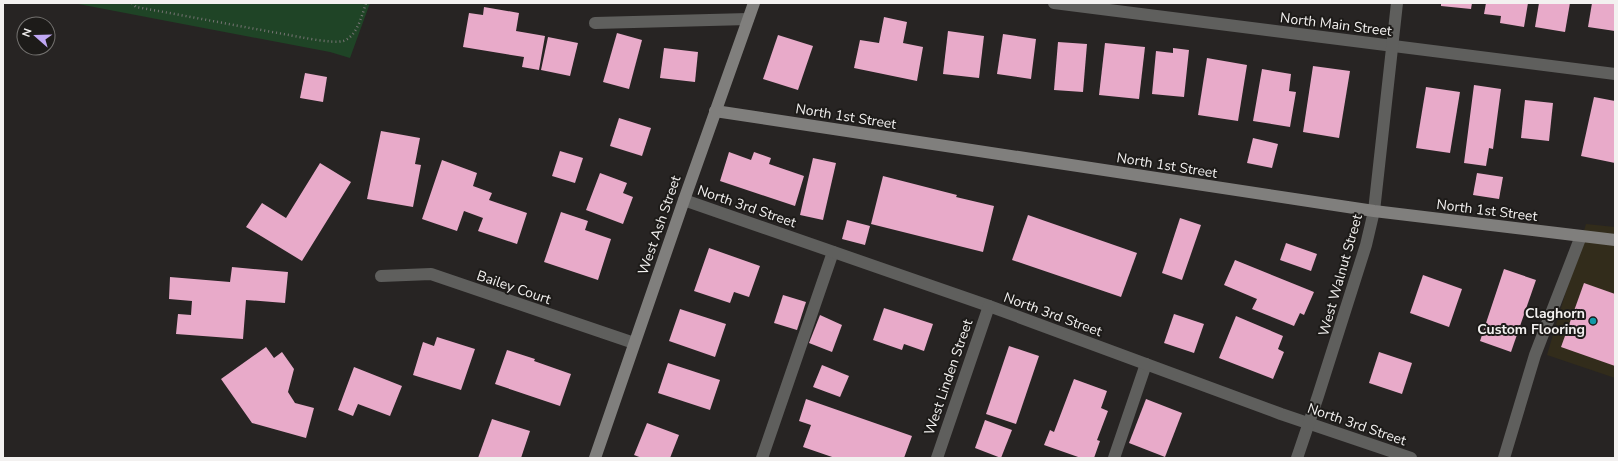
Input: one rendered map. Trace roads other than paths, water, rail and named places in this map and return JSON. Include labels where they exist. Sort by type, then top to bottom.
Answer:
[{"type":"street","name":"West Ash Street","points":[[595,458],[754,3]]},
{"type":"street","name":"North Main Street","points":[[1054,3],[1615,74]]},
{"type":"street","name":"West Walnut Street","points":[[1297,458],[1366,244],[1374,211],[1398,3]]},
{"type":"street","points":[[595,23],[748,19]]},
{"type":"street","name":"North 1st Street","points":[[715,111],[1374,211],[1615,240]]},
{"type":"street","name":"North 3rd Street","points":[[684,200],[989,306],[1309,424],[1411,458]]},
{"type":"street","points":[[1504,458],[1535,355],[1582,236]]},
{"type":"street","points":[[762,458],[833,252]]},
{"type":"street","name":"Bailey Court","points":[[381,276],[431,274],[634,343]]},
{"type":"street","name":"West Linden Street","points":[[937,458],[989,306]]},
{"type":"street","points":[[1114,458],[1146,364]]},
{"type":"place","name":"Claghorn Custom Flooring","points":[[1593,321]]}]
